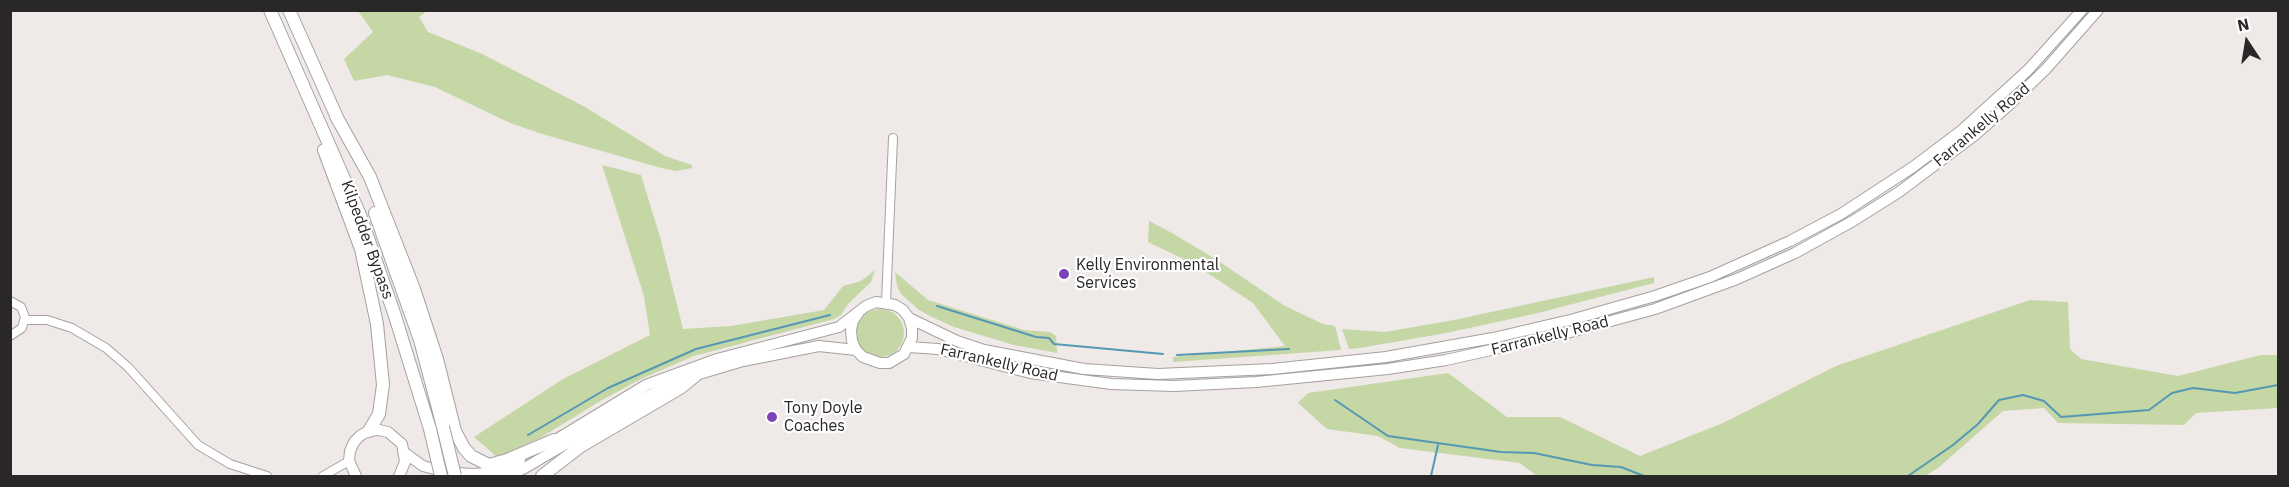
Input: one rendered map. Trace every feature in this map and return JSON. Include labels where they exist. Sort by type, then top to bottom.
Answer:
[{"type":"highway","name":"Kilpedder Bypass","points":[[270,10],[360,215],[395,316],[430,429],[441,477]]},
{"type":"highway","name":"Kilpedder Bypass","points":[[289,10],[371,200],[420,340],[455,477]]},
{"type":"highway","points":[[281,36],[361,249],[376,324],[383,385],[379,414],[369,431]]},
{"type":"highway","points":[[336,116],[370,177],[414,289],[437,359],[455,431],[464,448],[471,456],[489,465],[554,440]]},
{"type":"highway","points":[[542,477],[581,446],[680,388],[696,375]]},
{"type":"main road","name":"Farrankelly Road","points":[[909,318],[957,341],[1005,354],[1084,369],[1158,374],[1272,369],[1386,357],[1493,338],[1574,319],[1692,284],[1790,242],[1841,214],[1913,167],[1962,130],[2028,70],[2082,10]]},
{"type":"main road","name":"Farrankelly Road","points":[[909,347],[938,349],[1030,373],[1111,384],[1174,386],[1256,382],[1377,371],[1446,360],[1567,333],[1655,309],[1737,279],[1795,252],[1899,192],[1975,135],[2009,105],[2046,69],[2098,10]]},
{"type":"main road","points":[[356,477],[349,461],[350,451],[354,442],[369,431],[388,432],[396,437],[405,453],[423,466],[445,472],[486,473],[504,468],[537,452],[613,404],[655,381],[717,358],[839,327],[859,312],[876,302],[886,302],[903,310],[909,318],[912,338],[909,347],[897,360],[880,363],[863,357],[856,350],[851,330],[853,321],[859,312]]},
{"type":"main road","points":[[503,477],[523,469],[649,395],[696,375],[743,361],[819,346],[856,350]]},
{"type":"main road","points":[[399,477],[405,462],[405,453]]},
{"type":"street","points":[[886,302],[892,138]]},
{"type":"street","points":[[10,301],[21,307],[25,320],[19,332],[10,336]]},
{"type":"street","points":[[25,320],[36,319],[72,328],[106,348],[128,367],[198,445],[230,464],[267,477]]},
{"type":"street","points":[[323,477],[349,461]]},
{"type":"green space","points":[[358,11],[427,11],[419,17],[428,32],[480,53],[537,82],[585,107],[665,156],[692,165],[692,168],[677,171],[661,168],[542,134],[510,123],[435,87],[387,75],[354,81],[344,59],[373,32]]},
{"type":"green space","points":[[602,165],[641,175],[660,237],[683,329],[731,326],[824,310],[843,286],[861,281],[875,270],[871,282],[848,304],[841,315],[834,319],[694,356],[641,379],[540,438],[497,457],[474,437],[563,379],[650,335],[644,296]]},
{"type":"green space","points":[[1149,221],[1217,260],[1285,306],[1323,324],[1335,326],[1341,350],[1173,362],[1173,357],[1285,346],[1253,303],[1192,263],[1148,242]]},
{"type":"green space","points":[[895,272],[928,300],[1024,330],[1050,332],[1056,336],[1057,353],[1014,345],[954,327],[934,318],[919,310],[901,294]]},
{"type":"green space","points":[[1654,277],[1654,283],[1534,314],[1360,348],[1349,349],[1342,329],[1385,332],[1454,320]]},
{"type":"green space","points":[[2030,300],[2068,302],[2070,349],[2081,359],[2178,376],[2261,355],[2278,355],[2278,408],[2196,413],[2184,425],[2058,423],[2044,408],[2003,411],[1938,468],[1925,476],[1537,476],[1520,463],[1400,448],[1378,436],[1327,429],[1298,403],[1308,393],[1448,373],[1507,417],[1560,417],[1640,456],[1723,423],[1836,366]]},
{"type":"green space","points":[[880,309],[897,316],[904,333],[897,350],[880,357],[863,350],[856,333],[863,316]]},
{"type":"waterway","points":[[937,306],[1036,337],[1049,338],[1054,344],[1163,354]]},
{"type":"waterway","points":[[528,435],[608,388],[696,349],[830,315]]},
{"type":"waterway","points":[[1177,355],[1289,349]]},
{"type":"waterway","points":[[1908,476],[1953,445],[1978,424],[1999,400],[2023,395],[2044,401],[2061,417],[2149,410],[2172,393],[2193,388],[2235,393],[2278,385]]},
{"type":"waterway","points":[[1335,400],[1388,436],[1501,452],[1534,453],[1592,465],[1621,467],[1644,476]]},
{"type":"waterway","points":[[1431,476],[1438,445]]},
{"type":"place","name":"Kelly Environmental Services","points":[[1064,274]]},
{"type":"place","name":"Tony Doyle Coaches","points":[[772,417]]}]
